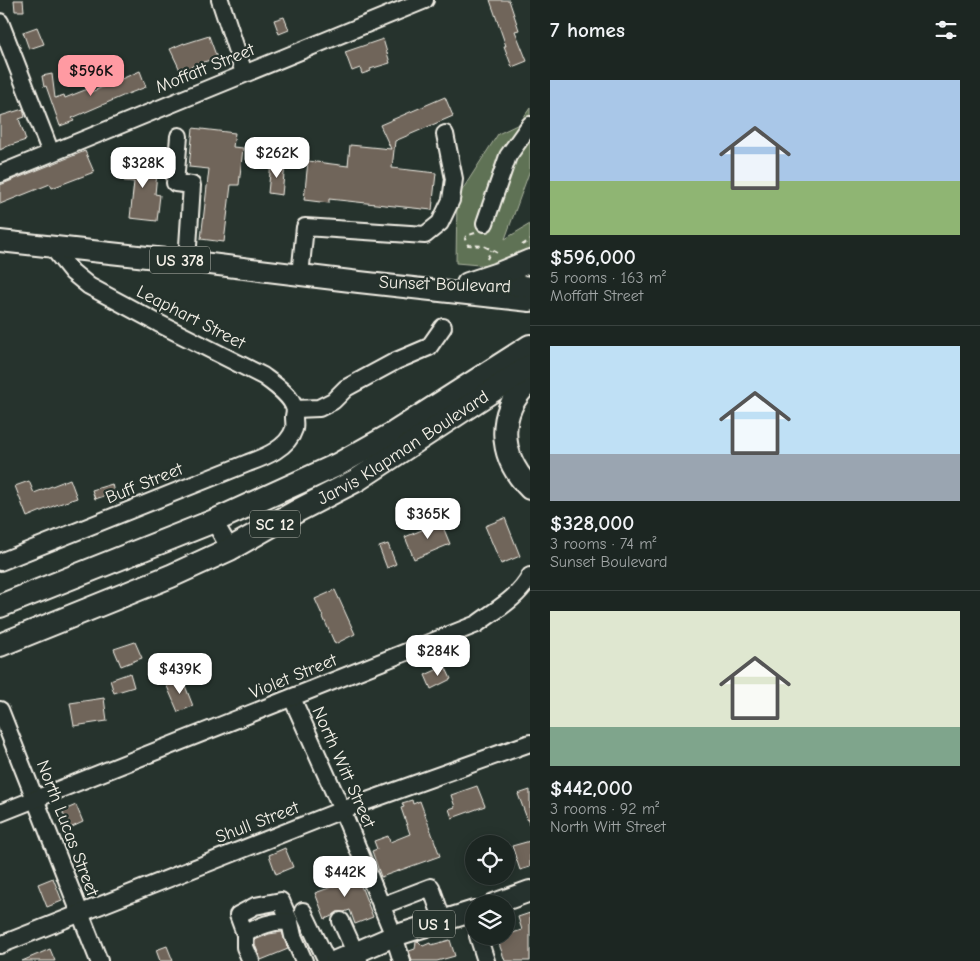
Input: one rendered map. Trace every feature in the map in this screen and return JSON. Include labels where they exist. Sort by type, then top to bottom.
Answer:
[{"type":"highway","points":[[468,284],[501,273],[523,254]]},
{"type":"highway","name":"Jarvis Klapman Boulevard","points":[[0,606],[214,521],[337,465],[394,434],[526,355]]},
{"type":"highway","name":"Jarvis Klapman Boulevard","points":[[0,645],[171,576],[230,549],[357,480],[526,355]]},
{"type":"highway","points":[[530,381],[514,399],[509,409],[505,430],[511,462],[516,472],[530,488]]},
{"type":"main road","name":"Sunset Boulevard","points":[[0,241],[530,301]]},
{"type":"main road","name":"Sunset Boulevard","points":[[359,282],[395,280],[507,284],[530,287]]},
{"type":"main road","points":[[515,896],[530,891]]},
{"type":"main road","name":"US 1","points":[[336,961],[358,957],[394,936],[443,921],[465,917]]},
{"type":"street","points":[[220,0],[244,73]]},
{"type":"street","name":"Moffatt Street","points":[[0,174],[425,0]]},
{"type":"street","points":[[0,22],[51,153]]},
{"type":"street","points":[[485,222],[508,156],[530,125]]},
{"type":"street","points":[[300,275],[305,227],[425,235],[440,223],[451,200],[454,179],[445,134]]},
{"type":"street","points":[[179,136],[175,183],[192,185],[187,261]]},
{"type":"street","name":"Leaphart Street","points":[[52,247],[72,272],[88,286],[263,376],[285,393],[295,409]]},
{"type":"street","points":[[295,409],[319,408],[333,401],[346,388],[396,361],[429,347],[443,327]]},
{"type":"street","name":"Buff Street","points":[[0,562],[248,462],[260,459],[279,448],[288,440],[294,429],[295,409]]},
{"type":"street","points":[[214,521],[230,549]]},
{"type":"street","name":"Violet Street","points":[[0,813],[477,624],[511,600],[530,576]]},
{"type":"street","name":"North Witt Street","points":[[292,698],[342,810],[394,936],[402,961]]},
{"type":"street","name":"North Lucas Street","points":[[0,710],[99,961]]},
{"type":"street","name":"Shull Street","points":[[0,945],[342,810],[530,743]]},
{"type":"street","points":[[381,906],[431,887],[443,921]]},
{"type":"street","points":[[303,911],[327,961]]},
{"type":"street","points":[[251,961],[245,947],[245,934],[259,926],[280,920],[290,922],[293,936],[304,961]]},
{"type":"street","points":[[341,921],[358,957]]},
{"type":"street","points":[[481,945],[486,961]]},
{"type":"path","points":[[485,222],[476,233],[466,236],[465,239],[468,245],[484,246],[502,254]]},
{"type":"path","points":[[523,254],[530,240]]},
{"type":"green space","points":[[530,108],[530,170],[505,239],[530,224],[530,254],[502,267],[456,263],[457,198],[498,134],[519,124]]},
{"type":"building","points":[[14,0],[23,0],[24,11],[15,11]]},
{"type":"building","points":[[490,0],[509,0],[519,30],[515,31],[527,61],[512,67]]},
{"type":"building","points":[[284,17],[289,30],[279,34],[274,20]]},
{"type":"building","points":[[37,27],[44,44],[29,49],[23,32]]},
{"type":"building","points":[[209,36],[217,58],[197,64],[181,72],[170,49]]},
{"type":"building","points":[[383,39],[390,63],[370,69],[371,71],[362,74],[360,68],[352,71],[345,52]]},
{"type":"building","points":[[140,71],[146,87],[72,118],[74,121],[60,126],[46,86],[44,87],[42,76],[52,74],[55,98],[64,95],[65,98],[90,88],[91,92]]},
{"type":"building","points":[[445,97],[453,116],[395,141],[392,168],[436,173],[432,210],[329,199],[329,203],[304,200],[308,161],[348,166],[350,145],[391,149],[380,125]]},
{"type":"building","points":[[23,109],[25,117],[19,119],[26,140],[0,150],[0,116]]},
{"type":"building","points":[[193,128],[235,133],[233,147],[243,148],[239,185],[231,185],[224,242],[201,239],[209,169],[189,167]]},
{"type":"building","points":[[85,151],[94,172],[52,188],[50,184],[0,204],[0,185]]},
{"type":"building","points":[[126,160],[158,163],[155,194],[160,195],[157,221],[130,218],[134,182],[124,181]]},
{"type":"building","points":[[271,163],[285,164],[282,195],[268,193]]},
{"type":"building","points":[[70,479],[77,498],[27,517],[15,486],[29,481],[34,493]]},
{"type":"building","points":[[112,484],[114,493],[95,499],[92,490]]},
{"type":"building","points":[[505,518],[520,556],[501,564],[485,526]]},
{"type":"building","points":[[441,522],[450,544],[414,559],[405,537]]},
{"type":"building","points":[[388,544],[396,564],[387,568],[379,547]]},
{"type":"building","points":[[335,590],[355,634],[335,644],[315,599]]},
{"type":"building","points":[[135,642],[142,658],[121,666],[114,649]]},
{"type":"building","points":[[445,666],[451,679],[431,689],[425,675]]},
{"type":"building","points":[[130,673],[134,687],[114,693],[110,680]]},
{"type":"building","points":[[182,678],[193,706],[178,712],[166,684]]},
{"type":"building","points":[[104,698],[107,721],[74,726],[70,703]]},
{"type":"building","points":[[477,786],[485,806],[452,818],[449,809],[455,807],[451,795]]},
{"type":"building","points":[[530,790],[530,824],[529,824],[518,794]]},
{"type":"building","points":[[412,800],[413,804],[420,801],[440,856],[381,877],[372,851],[377,849],[374,841],[388,836],[390,842],[410,834],[401,808],[404,807],[402,803]]},
{"type":"building","points":[[76,805],[83,822],[70,828],[62,811]]},
{"type":"building","points":[[530,841],[530,867],[520,870],[515,855],[515,845]]},
{"type":"building","points":[[285,848],[293,867],[276,874],[269,855]]},
{"type":"building","points":[[354,868],[373,917],[355,924],[350,910],[337,912],[325,919],[315,893],[340,884],[336,874]]},
{"type":"building","points":[[53,878],[62,901],[47,907],[38,884]]},
{"type":"building","points":[[530,913],[530,961],[505,961],[499,945],[515,945],[515,932],[522,930],[518,917]]},
{"type":"building","points":[[282,932],[288,949],[261,960],[255,940],[269,934]]},
{"type":"building","points":[[450,940],[455,956],[437,961],[412,961],[409,951],[415,949],[416,942],[418,941],[423,946]]},
{"type":"building","points":[[167,946],[173,961],[160,961],[156,950]]},
{"type":"building","points":[[50,949],[55,961],[22,961]]}]
